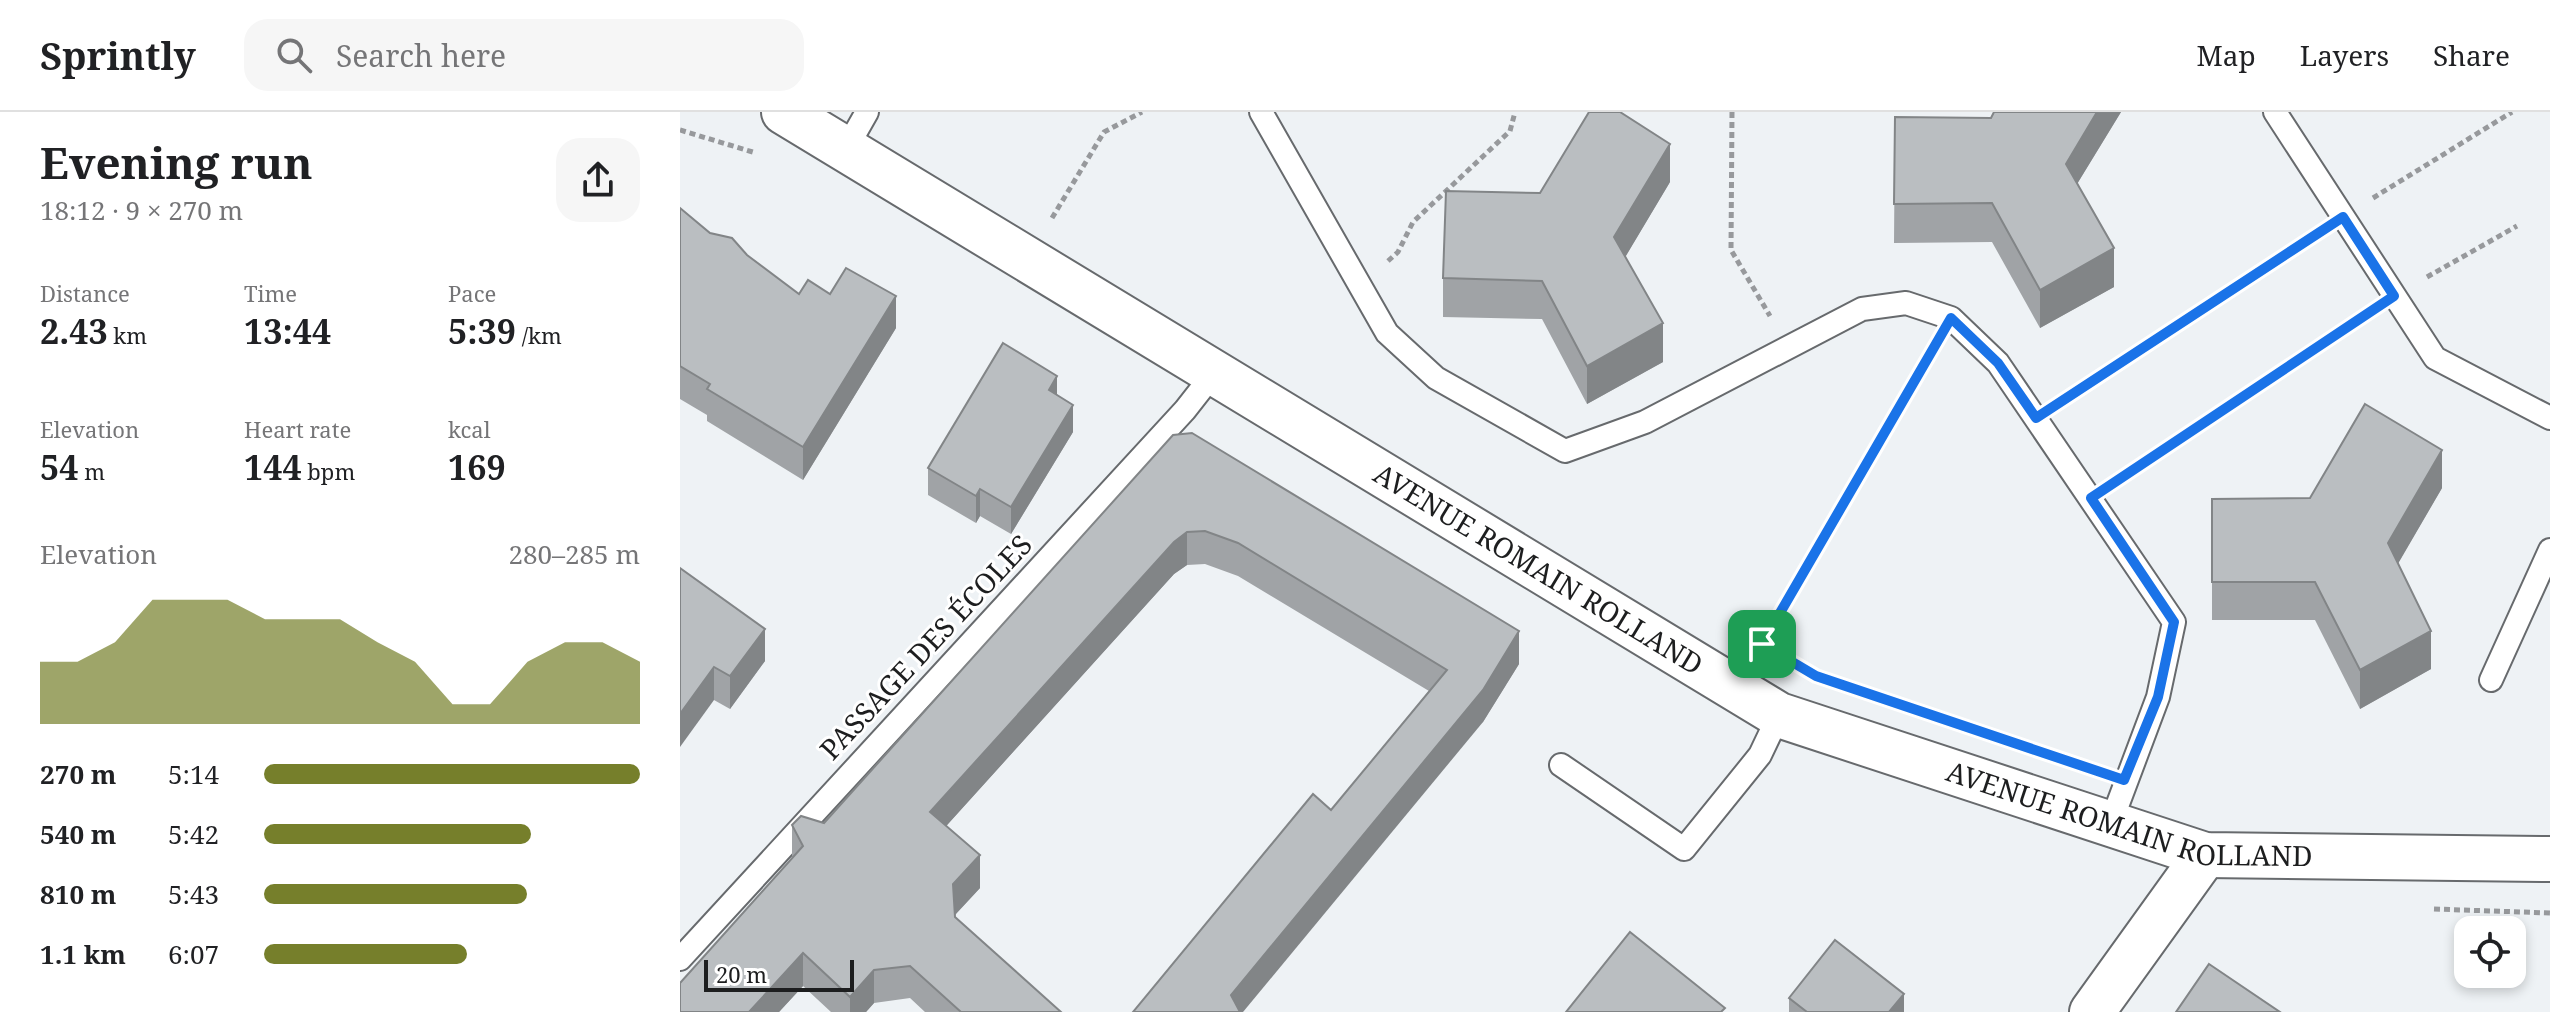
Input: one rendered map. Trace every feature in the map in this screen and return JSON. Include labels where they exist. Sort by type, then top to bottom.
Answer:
[{"type":"street","name":"AVENUE ROMAIN ROLLAND","points":[[784,112],[1779,715],[2205,855],[2550,859]]},
{"type":"street","points":[[2092,1012],[2205,855]]},
{"type":"lane","points":[[846,149],[867,112]]},
{"type":"lane","points":[[1261,112],[1387,333],[1436,378],[1565,451],[1645,422],[1862,309],[1906,303],[1951,318],[1998,363],[2174,622],[2158,697],[2110,825]]},
{"type":"lane","points":[[2275,112],[2435,358],[2550,418]]},
{"type":"lane","name":"PASSAGE DES ÉCOLES","points":[[680,959],[1185,410],[1214,373]]},
{"type":"lane","points":[[2491,680],[2550,550]]},
{"type":"lane","points":[[1561,765],[1684,849],[1760,755],[1779,715]]},
{"type":"path","points":[[1052,219],[1104,132],[1142,112]]},
{"type":"path","points":[[1361,287],[1398,252],[1413,222],[1510,131],[1515,112]]},
{"type":"path","points":[[1732,112],[1731,250],[1789,347]]},
{"type":"path","points":[[2036,418],[2343,217],[2512,112]]},
{"type":"path","points":[[1038,211],[1064,227]]},
{"type":"path","points":[[2091,498],[2394,296],[2517,226]]},
{"type":"path","points":[[1762,644],[1951,318]]},
{"type":"path","points":[[1748,636],[1816,676]]},
{"type":"building","points":[[1589,112],[1620,112],[1670,144],[1614,237],[1663,323],[1587,366],[1542,281],[1443,278],[1446,191],[1540,193]]},
{"type":"building","points":[[1994,112],[2097,112],[2066,164],[2114,248],[2040,290],[1992,203],[1894,204],[1895,117],[1991,118]]},
{"type":"building","points":[[680,208],[710,233],[732,238],[747,255],[799,294],[808,280],[830,294],[846,268],[896,296],[803,447],[707,389],[710,384],[680,366]]},
{"type":"building","points":[[1003,343],[1057,376],[1049,390],[1073,405],[1011,507],[980,489],[976,496],[928,468]]},
{"type":"building","points":[[2365,404],[2442,450],[2388,543],[2431,631],[2360,670],[2315,582],[2212,582],[2212,499],[2310,498]]},
{"type":"building","points":[[1192,433],[1519,631],[1483,690],[1231,995],[1240,1012],[1133,1012],[1313,794],[1331,810],[1447,670],[1238,543],[1205,531],[1187,532],[1174,542],[930,812],[980,855],[953,884],[955,917],[1061,1012],[961,1012],[910,966],[874,970],[850,997],[803,953],[749,1012],[680,1012],[680,983],[803,846],[792,825],[801,816],[824,823],[1173,435]]},
{"type":"building","points":[[680,568],[765,629],[730,676],[714,667],[680,714]]},
{"type":"building","points":[[1630,932],[1725,1008],[1721,1012],[1566,1012]]},
{"type":"building","points":[[1835,940],[1904,994],[1889,1012],[1807,1012],[1789,998]]},
{"type":"building","points":[[2209,964],[2280,1012],[2176,1012]]},
{"type":"route","points":[[2343,217],[2394,296],[2091,498],[2174,622],[2158,697],[2124,780],[1816,676],[1762,644],[1951,318],[1998,363],[2036,418],[2343,217]]}]
